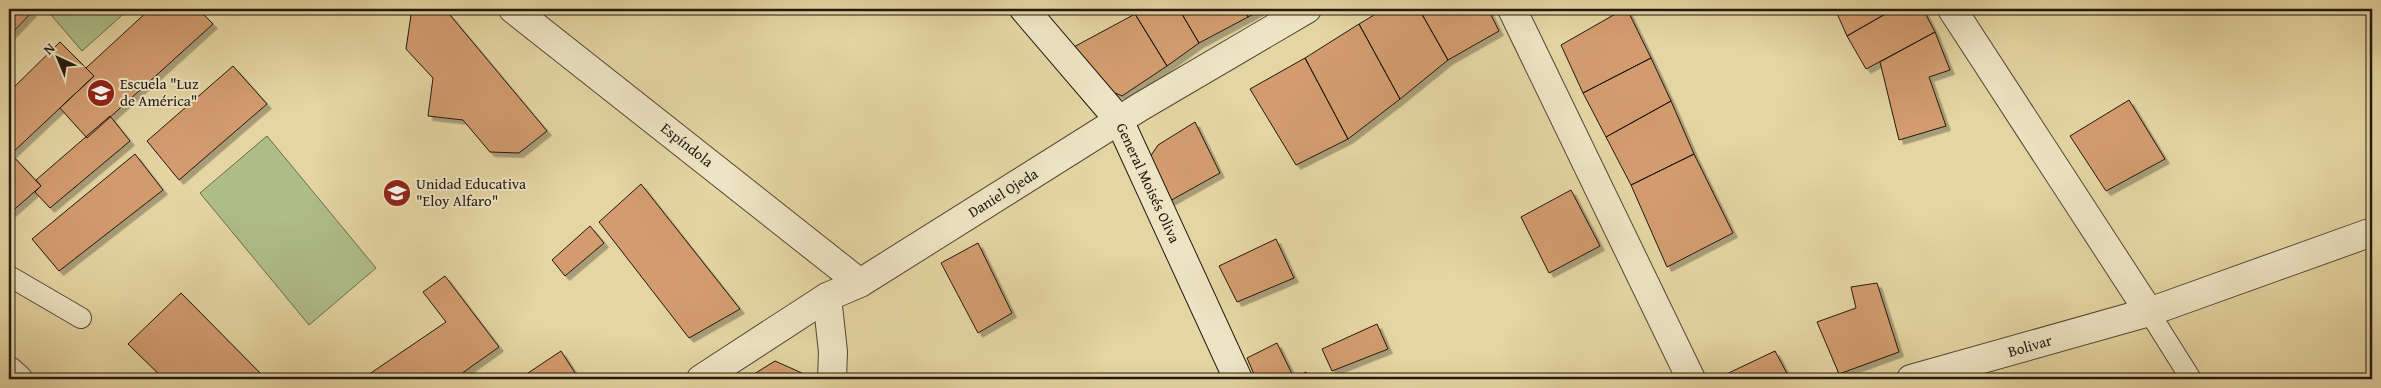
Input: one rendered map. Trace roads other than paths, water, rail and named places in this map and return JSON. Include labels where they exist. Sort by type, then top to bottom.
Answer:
[{"type":"street","name":"Espíndola","points":[[513,9],[860,283]]},
{"type":"street","name":"General Moisés Oliva","points":[[1024,9],[1119,120],[1238,379]]},
{"type":"street","name":"Daniel Ojeda","points":[[701,379],[827,296],[860,283],[1119,120],[1307,9]]},
{"type":"street","points":[[1512,9],[1691,379]]},
{"type":"street","points":[[1952,9],[2149,312]]},
{"type":"street","name":"Bolivar","points":[[1911,379],[2149,312],[2372,232]]},
{"type":"street","points":[[827,296],[833,352],[832,379]]},
{"type":"street","points":[[9,372],[18,379]]},
{"type":"lane","points":[[9,276],[81,318]]},
{"type":"lane","points":[[2149,312],[2191,379]]},
{"type":"place","name":"Escuela \"Luz de América\"","points":[[101,93]]},
{"type":"place","name":"Unidad Educativa \"Eloy Alfaro\"","points":[[397,193]]}]
